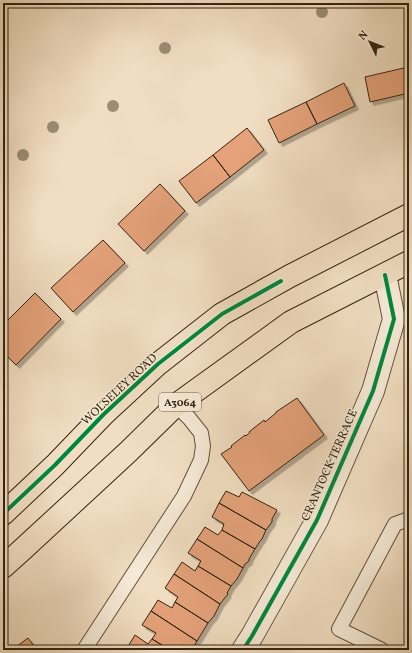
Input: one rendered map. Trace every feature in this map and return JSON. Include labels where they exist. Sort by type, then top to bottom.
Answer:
[{"type":"main road","name":"WOLSELEY ROAD","points":[[3,514],[104,414],[158,364],[222,314],[290,276],[409,215]]},
{"type":"main road","name":"A3064","points":[[3,567],[128,452],[176,405],[291,322],[409,262]]},
{"type":"street","name":"CRANTOCK TERRACE","points":[[243,650],[317,520],[373,391],[394,319],[385,275]]},
{"type":"lane","points":[[84,650],[184,496],[201,460],[203,446],[201,433],[176,405]]},
{"type":"lane","points":[[382,650],[339,629],[395,524],[409,519]]},
{"type":"building","points":[[408,67],[409,93],[370,102],[365,77]]},
{"type":"building","points":[[344,83],[355,106],[317,124],[306,102]]},
{"type":"building","points":[[306,102],[317,124],[279,143],[268,120]]},
{"type":"building","points":[[247,128],[264,150],[230,177],[213,155]]},
{"type":"building","points":[[213,155],[230,177],[196,203],[179,181]]},
{"type":"building","points":[[160,184],[185,211],[144,251],[118,224]]},
{"type":"building","points":[[103,240],[125,263],[73,312],[51,288]]},
{"type":"building","points":[[35,293],[61,319],[16,365],[3,352],[3,325]]},
{"type":"building","points":[[297,398],[324,435],[249,491],[221,454],[232,447],[231,446],[245,435],[246,436],[264,420],[265,422],[276,412]]},
{"type":"building","points":[[226,491],[239,497],[242,492],[277,510],[272,522],[266,530],[219,503]]},
{"type":"building","points":[[219,503],[266,530],[255,549],[222,530],[224,524],[212,517]]},
{"type":"building","points":[[205,527],[218,535],[222,530],[255,549],[249,561],[243,568],[197,539]]},
{"type":"building","points":[[197,539],[243,568],[231,586],[198,566],[201,561],[188,553]]},
{"type":"building","points":[[182,562],[195,571],[198,566],[231,586],[227,593],[228,594],[220,604],[174,574]]},
{"type":"building","points":[[174,574],[220,604],[214,616],[208,623],[175,602],[178,597],[165,588]]},
{"type":"building","points":[[158,600],[172,608],[175,602],[208,623],[197,641],[151,611]]},
{"type":"building","points":[[151,611],[197,641],[192,650],[170,650],[152,639],[156,633],[142,625]]},
{"type":"building","points":[[135,635],[148,644],[152,639],[170,650],[130,650],[127,648]]},
{"type":"building","points":[[28,638],[37,650],[12,650]]},
{"type":"cycle path","points":[[243,650],[317,520],[373,391],[394,319],[385,275]]},
{"type":"cycle path","points":[[3,514],[55,465],[104,414],[158,364],[222,314],[281,281]]}]
